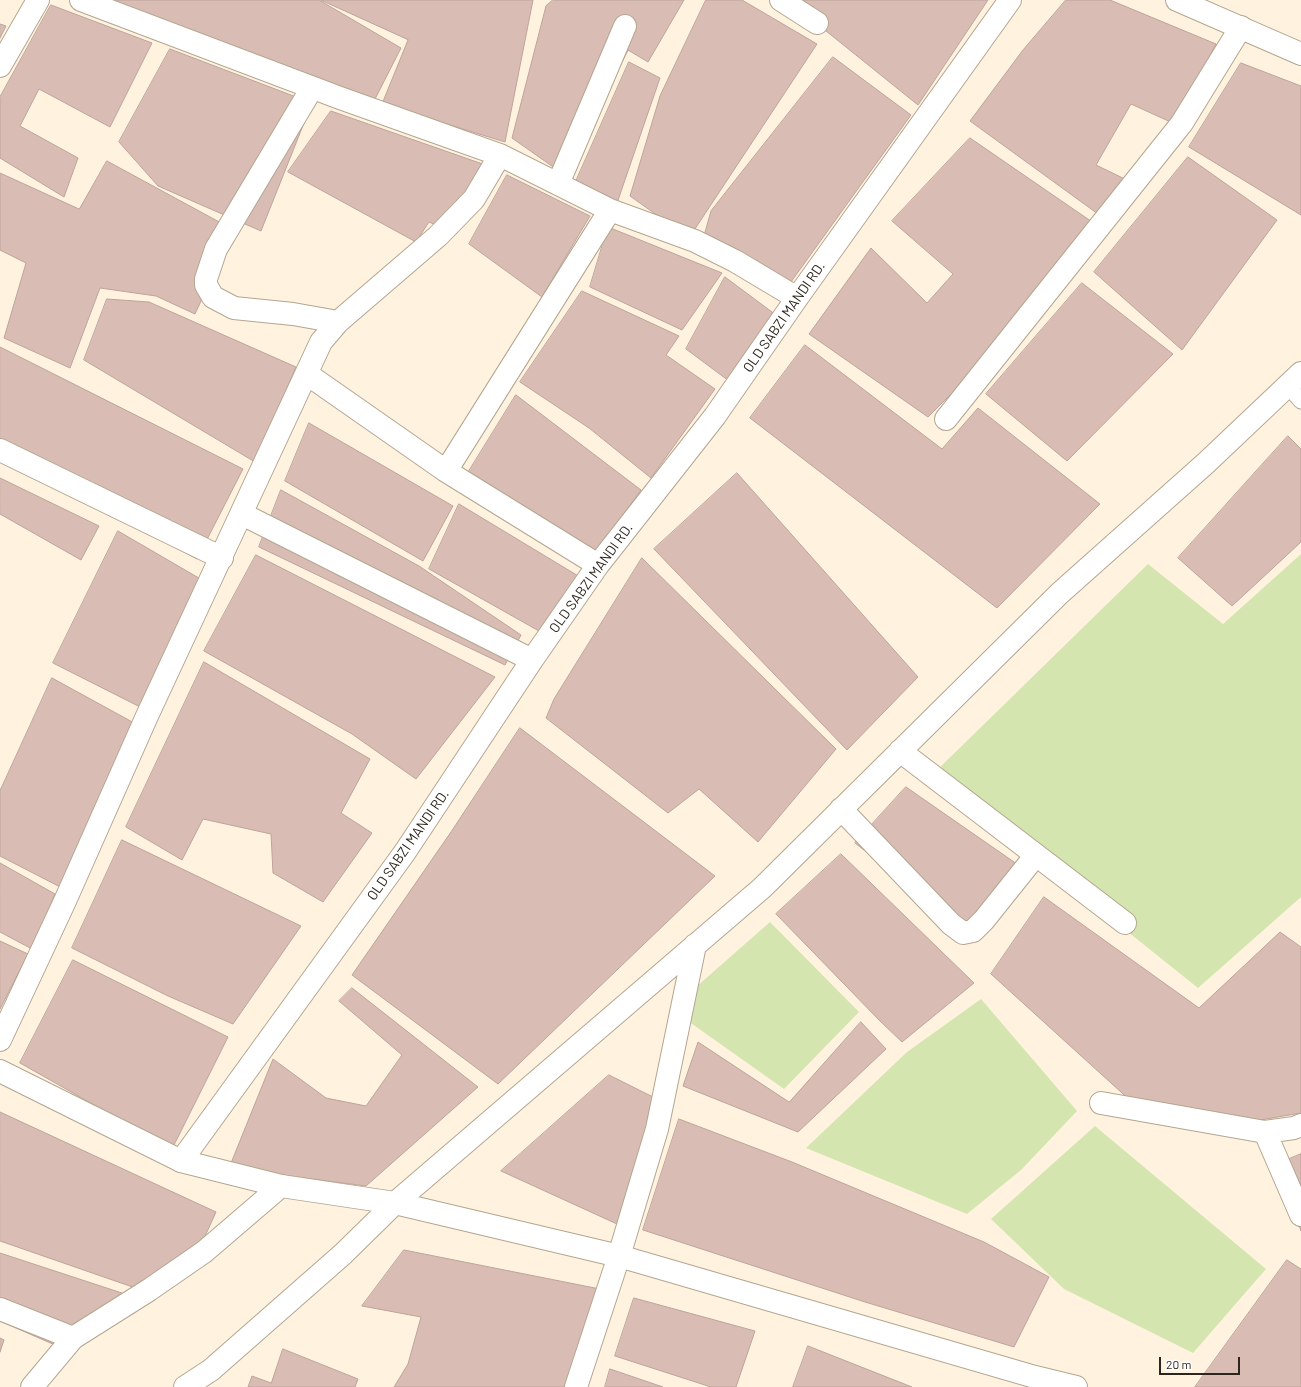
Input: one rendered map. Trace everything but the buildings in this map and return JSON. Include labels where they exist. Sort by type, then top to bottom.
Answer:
[{"type":"street","points":[[0,66],[38,0]]},
{"type":"street","points":[[80,0],[312,88],[500,155],[610,210],[695,241],[735,261],[797,298]]},
{"type":"street","points":[[781,0],[816,23]]},
{"type":"street","name":"OLD SABZI MANDI RD.","points":[[181,1160],[405,852],[532,660],[598,565],[715,416],[797,298],[1010,0]]},
{"type":"street","points":[[1177,0],[1300,51]]},
{"type":"street","points":[[558,184],[625,26]]},
{"type":"street","points":[[946,419],[1182,123],[1241,27]]},
{"type":"street","points":[[312,88],[216,249],[206,279],[206,285],[213,297],[234,308],[293,314],[338,322]]},
{"type":"street","points":[[0,1040],[65,901],[147,716],[222,558],[321,342],[338,322],[438,236],[474,198],[500,155]]},
{"type":"street","points":[[446,471],[610,210]]},
{"type":"street","points":[[307,374],[446,471],[598,565]]},
{"type":"street","points":[[185,1387],[211,1370],[343,1254],[396,1203],[762,888],[1060,593],[1206,462],[1297,387]]},
{"type":"street","points":[[0,450],[222,558]]},
{"type":"street","points":[[242,514],[532,660]]},
{"type":"street","points":[[900,751],[1125,923]]},
{"type":"street","points":[[841,809],[951,924],[963,933],[973,931],[984,920],[1036,855]]},
{"type":"street","points":[[576,1387],[619,1256],[657,1129],[695,945]]},
{"type":"street","points":[[0,1071],[181,1160],[280,1186],[396,1203],[619,1256],[1035,1377],[1076,1387]]},
{"type":"street","points":[[1101,1103],[1265,1132],[1294,1128],[1301,1125]]},
{"type":"street","points":[[1265,1132],[1301,1215]]},
{"type":"street","points":[[32,1387],[73,1338],[149,1290],[204,1252],[280,1186]]},
{"type":"street","points":[[0,1309],[73,1338]]},
{"type":"green space","points":[[1301,554],[1301,897],[1198,988],[932,775],[1148,564],[1223,624]]},
{"type":"green space","points":[[770,922],[859,1012],[784,1089],[671,1009]]},
{"type":"green space","points":[[981,999],[1077,1111],[1021,1170],[967,1214],[806,1148],[907,1052]]},
{"type":"green space","points":[[1095,1126],[1266,1269],[1193,1353],[1064,1289],[991,1219]]}]
